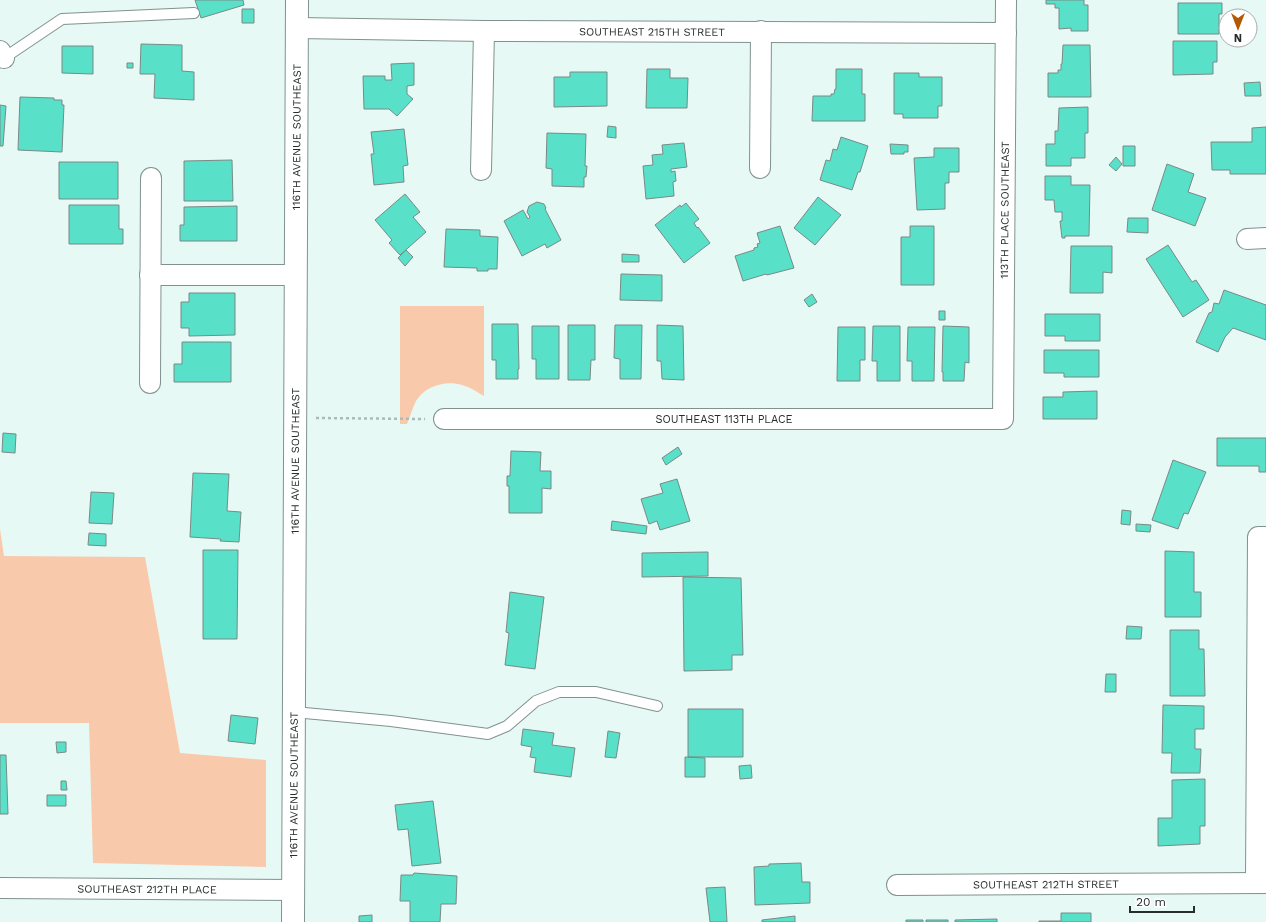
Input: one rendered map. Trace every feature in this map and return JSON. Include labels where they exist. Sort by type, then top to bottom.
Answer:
[{"type":"main road","name":"116TH AVENUE SOUTHEAST","points":[[294,922],[297,0]]},
{"type":"street","name":"113TH PLACE SOUTHEAST","points":[[1003,419],[1006,0]]},
{"type":"street","name":"SOUTHEAST 215TH STREET","points":[[297,28],[484,31],[1006,33]]},
{"type":"street","points":[[481,170],[484,31]]},
{"type":"street","points":[[760,168],[761,31]]},
{"type":"street","points":[[150,383],[151,178]]},
{"type":"street","points":[[150,275],[296,276]]},
{"type":"street","name":"SOUTHEAST 113TH PLACE","points":[[444,419],[1003,419]]},
{"type":"street","points":[[1261,883],[1262,537]]},
{"type":"street","name":"SOUTHEAST 212TH STREET","points":[[897,885],[1261,883]]},
{"type":"street","name":"SOUTHEAST 212TH PLACE","points":[[0,888],[294,890]]},
{"type":"lane","points":[[2,55],[62,19],[194,13]]},
{"type":"lane","points":[[294,712],[488,734],[507,726],[536,701],[559,692],[596,692],[657,706]]},
{"type":"path","points":[[296,418],[444,419]]},
{"type":"shaded area","points":[[400,306],[484,306],[484,396],[471,388],[456,384],[449,383],[430,388],[425,391],[416,401],[407,424],[400,424]]},
{"type":"shaded area","points":[[0,529],[4,556],[145,557],[180,753],[266,760],[266,867],[93,863],[89,723],[0,723]]},
{"type":"building","points":[[195,0],[243,0],[244,5],[201,18]]},
{"type":"building","points":[[1046,0],[1084,0],[1084,5],[1088,5],[1088,31],[1071,31],[1071,28],[1059,29],[1059,8],[1055,8],[1055,4],[1046,4]]},
{"type":"building","points":[[1178,3],[1222,3],[1222,8],[1218,8],[1218,34],[1178,34]]},
{"type":"building","points":[[242,9],[254,9],[254,23],[242,23]]},
{"type":"building","points":[[1173,41],[1217,41],[1217,62],[1213,62],[1213,74],[1173,75]]},
{"type":"building","points":[[141,44],[182,45],[182,71],[194,72],[194,100],[154,98],[155,74],[140,74]]},
{"type":"building","points":[[1063,45],[1090,45],[1091,97],[1048,97],[1048,73],[1058,73],[1058,70],[1061,70]]},
{"type":"building","points":[[62,46],[93,46],[93,74],[62,73]]},
{"type":"building","points":[[127,63],[133,63],[133,68],[127,68]]},
{"type":"building","points":[[414,63],[414,85],[407,86],[407,94],[413,99],[397,116],[389,109],[364,109],[363,76],[385,76],[385,80],[392,80],[391,64]]},
{"type":"building","points":[[647,69],[670,69],[670,78],[688,78],[687,108],[646,108]]},
{"type":"building","points":[[836,69],[862,69],[862,94],[865,94],[865,121],[812,121],[813,96],[831,96],[831,94],[834,94],[836,89]]},
{"type":"building","points":[[570,72],[607,72],[607,106],[554,107],[554,77],[570,77]]},
{"type":"building","points":[[894,73],[919,73],[919,77],[942,77],[942,106],[938,106],[938,118],[903,118],[903,114],[894,114]]},
{"type":"building","points":[[1260,82],[1261,96],[1245,96],[1244,83]]},
{"type":"building","points":[[20,97],[54,98],[54,100],[62,100],[62,105],[64,105],[62,152],[18,150]]},
{"type":"building","points":[[0,105],[6,106],[3,146],[0,146]]},
{"type":"building","points":[[1088,107],[1088,133],[1085,133],[1085,158],[1071,158],[1071,166],[1046,166],[1046,144],[1055,144],[1055,131],[1058,131],[1059,108]]},
{"type":"building","points":[[608,126],[616,127],[616,138],[607,137]]},
{"type":"building","points":[[1266,127],[1266,174],[1230,174],[1230,170],[1212,170],[1211,142],[1252,142],[1252,128]]},
{"type":"building","points":[[404,129],[408,165],[403,166],[404,182],[374,185],[371,154],[374,154],[371,132]]},
{"type":"building","points":[[547,133],[586,134],[585,166],[587,166],[586,177],[584,177],[584,187],[552,186],[552,169],[546,168]]},
{"type":"building","points":[[841,137],[868,146],[860,172],[858,172],[852,190],[820,180],[826,160],[830,161],[833,149],[837,150]]},
{"type":"building","points":[[684,143],[687,167],[671,169],[671,172],[675,171],[676,181],[673,182],[674,196],[646,199],[643,166],[653,165],[652,155],[663,154],[662,145]]},
{"type":"building","points":[[890,144],[908,145],[908,152],[904,152],[904,154],[891,154]]},
{"type":"building","points":[[1123,146],[1135,146],[1135,166],[1123,166]]},
{"type":"building","points":[[934,148],[959,148],[959,172],[949,172],[949,183],[945,183],[945,209],[917,210],[914,158],[934,157]]},
{"type":"building","points":[[1116,157],[1122,164],[1116,171],[1109,165]]},
{"type":"building","points":[[232,160],[233,201],[184,201],[184,161]]},
{"type":"building","points":[[59,162],[118,162],[118,199],[59,199]]},
{"type":"building","points":[[1167,164],[1194,174],[1188,192],[1206,198],[1195,226],[1152,210]]},
{"type":"building","points":[[1045,176],[1071,176],[1071,185],[1090,185],[1089,236],[1065,236],[1065,238],[1062,238],[1060,221],[1062,221],[1062,212],[1055,212],[1054,200],[1045,200]]},
{"type":"building","points":[[405,194],[420,212],[413,217],[426,232],[400,255],[389,243],[392,240],[375,220]]},
{"type":"building","points":[[818,197],[841,215],[815,245],[794,228]]},
{"type":"building","points":[[537,202],[544,204],[545,209],[561,240],[547,248],[545,244],[522,256],[504,221],[523,210],[528,219],[530,217],[527,212],[529,206]]},
{"type":"building","points":[[686,203],[699,219],[694,223],[697,228],[698,227],[710,243],[684,263],[655,225],[680,205],[681,207]]},
{"type":"building","points":[[69,205],[119,205],[119,229],[123,229],[123,244],[69,244]]},
{"type":"building","points":[[237,206],[237,241],[180,241],[180,225],[184,225],[184,207]]},
{"type":"building","points":[[1128,218],[1148,218],[1148,233],[1127,232]]},
{"type":"building","points":[[780,226],[794,268],[743,281],[735,256],[754,250],[754,248],[758,247],[757,244],[760,243],[757,233]]},
{"type":"building","points":[[910,226],[934,226],[934,285],[901,285],[901,237],[910,237]]},
{"type":"building","points":[[446,229],[480,230],[480,236],[498,237],[497,269],[477,271],[477,268],[444,267]]},
{"type":"building","points":[[1168,245],[1192,282],[1196,280],[1209,300],[1183,317],[1146,259]]},
{"type":"building","points":[[1071,246],[1112,246],[1112,273],[1103,272],[1103,293],[1070,293]]},
{"type":"building","points":[[406,250],[413,257],[405,266],[398,258]]},
{"type":"building","points":[[622,254],[639,255],[639,262],[622,262]]},
{"type":"building","points":[[621,274],[662,275],[662,301],[620,300]]},
{"type":"building","points":[[1224,290],[1266,305],[1266,340],[1233,328],[1225,337],[1218,352],[1196,342],[1209,313],[1212,312],[1214,303],[1219,304]]},
{"type":"building","points":[[189,293],[235,293],[235,335],[189,336],[189,328],[181,328],[181,302],[189,302]]},
{"type":"building","points":[[812,294],[817,302],[809,307],[804,300]]},
{"type":"building","points":[[939,311],[945,311],[945,320],[939,320]]},
{"type":"building","points":[[1045,314],[1100,314],[1100,341],[1065,341],[1065,336],[1045,336]]},
{"type":"building","points":[[492,324],[518,324],[518,379],[496,379],[496,360],[492,360]]},
{"type":"building","points":[[568,325],[595,325],[595,360],[591,360],[590,380],[568,380]]},
{"type":"building","points":[[615,325],[642,325],[641,379],[620,379],[620,359],[614,358]]},
{"type":"building","points":[[657,325],[683,326],[684,380],[662,379],[661,361],[657,361]]},
{"type":"building","points":[[532,326],[559,326],[559,379],[536,379],[536,359],[532,359]]},
{"type":"building","points":[[873,326],[900,326],[900,381],[877,381],[877,361],[872,361]]},
{"type":"building","points":[[943,326],[969,327],[969,363],[965,362],[964,381],[943,381]]},
{"type":"building","points":[[838,327],[865,327],[865,360],[860,360],[860,381],[837,381]]},
{"type":"building","points":[[908,327],[935,327],[934,381],[912,381],[912,361],[907,361]]},
{"type":"building","points":[[182,342],[231,342],[231,382],[174,382],[174,364],[182,364]]},
{"type":"building","points":[[1044,350],[1099,350],[1099,377],[1064,377],[1064,373],[1044,373]]},
{"type":"building","points":[[1097,391],[1097,419],[1043,419],[1043,397],[1063,397],[1063,392]]},
{"type":"building","points":[[3,433],[16,434],[15,453],[2,452]]},
{"type":"building","points":[[1217,438],[1266,438],[1266,472],[1259,472],[1259,466],[1217,466]]},
{"type":"building","points":[[678,447],[682,454],[666,465],[662,458]]},
{"type":"building","points":[[511,451],[541,452],[540,471],[551,471],[551,489],[542,488],[542,513],[509,513],[509,486],[507,486],[507,476],[510,476]]},
{"type":"building","points":[[1173,460],[1206,472],[1188,514],[1184,513],[1178,529],[1152,520]]},
{"type":"building","points":[[193,473],[229,474],[227,511],[241,512],[239,542],[190,537]]},
{"type":"building","points":[[677,479],[690,521],[660,530],[657,521],[649,524],[641,499],[663,493],[660,484]]},
{"type":"building","points":[[91,492],[114,493],[112,524],[89,523]]},
{"type":"building","points":[[1122,510],[1131,511],[1130,525],[1121,524]]},
{"type":"building","points":[[612,521],[647,526],[646,534],[611,530]]},
{"type":"building","points":[[1136,524],[1151,525],[1150,532],[1136,531]]},
{"type":"building","points":[[89,533],[106,534],[106,546],[88,545]]},
{"type":"building","points":[[203,550],[238,550],[237,639],[203,639]]},
{"type":"building","points":[[1165,551],[1194,552],[1194,592],[1201,592],[1201,617],[1165,617]]},
{"type":"building","points":[[708,552],[708,576],[642,577],[642,553]]},
{"type":"building","points":[[683,577],[741,578],[743,655],[732,655],[732,670],[684,671]]},
{"type":"building","points":[[510,592],[544,597],[535,669],[505,665],[509,633],[506,632]]},
{"type":"building","points":[[1127,626],[1142,627],[1141,639],[1126,639]]},
{"type":"building","points":[[1170,630],[1199,630],[1199,649],[1204,649],[1205,696],[1170,696]]},
{"type":"building","points":[[1106,674],[1116,674],[1116,692],[1105,692]]},
{"type":"building","points":[[1163,705],[1204,706],[1204,729],[1195,729],[1195,749],[1201,749],[1200,773],[1171,773],[1172,753],[1162,753]]},
{"type":"building","points":[[688,709],[743,709],[743,757],[688,757]]},
{"type":"building","points":[[231,715],[258,718],[255,744],[228,741]]},
{"type":"building","points":[[523,729],[554,733],[552,745],[575,748],[571,777],[534,772],[536,758],[530,757],[532,747],[521,745]]},
{"type":"building","points":[[608,731],[620,733],[616,758],[605,757]]},
{"type":"building","points":[[56,742],[66,742],[66,752],[57,753]]},
{"type":"building","points":[[0,755],[6,755],[8,814],[0,814]]},
{"type":"building","points":[[685,757],[705,758],[705,777],[685,777]]},
{"type":"building","points":[[751,765],[752,778],[740,779],[739,766]]},
{"type":"building","points":[[1205,779],[1205,826],[1200,826],[1200,844],[1158,846],[1158,818],[1172,818],[1172,780]]},
{"type":"building","points":[[61,781],[66,781],[67,790],[61,790]]},
{"type":"building","points":[[47,795],[66,795],[66,806],[47,806]]},
{"type":"building","points":[[433,801],[441,863],[412,866],[408,829],[398,830],[395,805]]},
{"type":"building","points":[[801,863],[802,882],[810,882],[810,903],[755,905],[754,867],[769,866],[769,864]]},
{"type":"building","points":[[414,873],[457,876],[456,904],[441,904],[440,922],[410,922],[410,901],[400,901],[401,875],[413,875]]},
{"type":"building","points":[[725,887],[727,922],[710,922],[706,888]]},
{"type":"building","points":[[1061,913],[1091,913],[1091,922],[1039,922],[1061,921]]},
{"type":"building","points":[[372,915],[372,922],[359,922],[359,916]]},
{"type":"building","points":[[795,916],[795,922],[762,922],[762,920]]},
{"type":"building","points":[[997,919],[997,922],[955,922],[955,920]]},
{"type":"building","points":[[906,920],[923,920],[923,922],[906,922]]},
{"type":"building","points":[[926,920],[948,920],[948,922],[926,922]]}]
